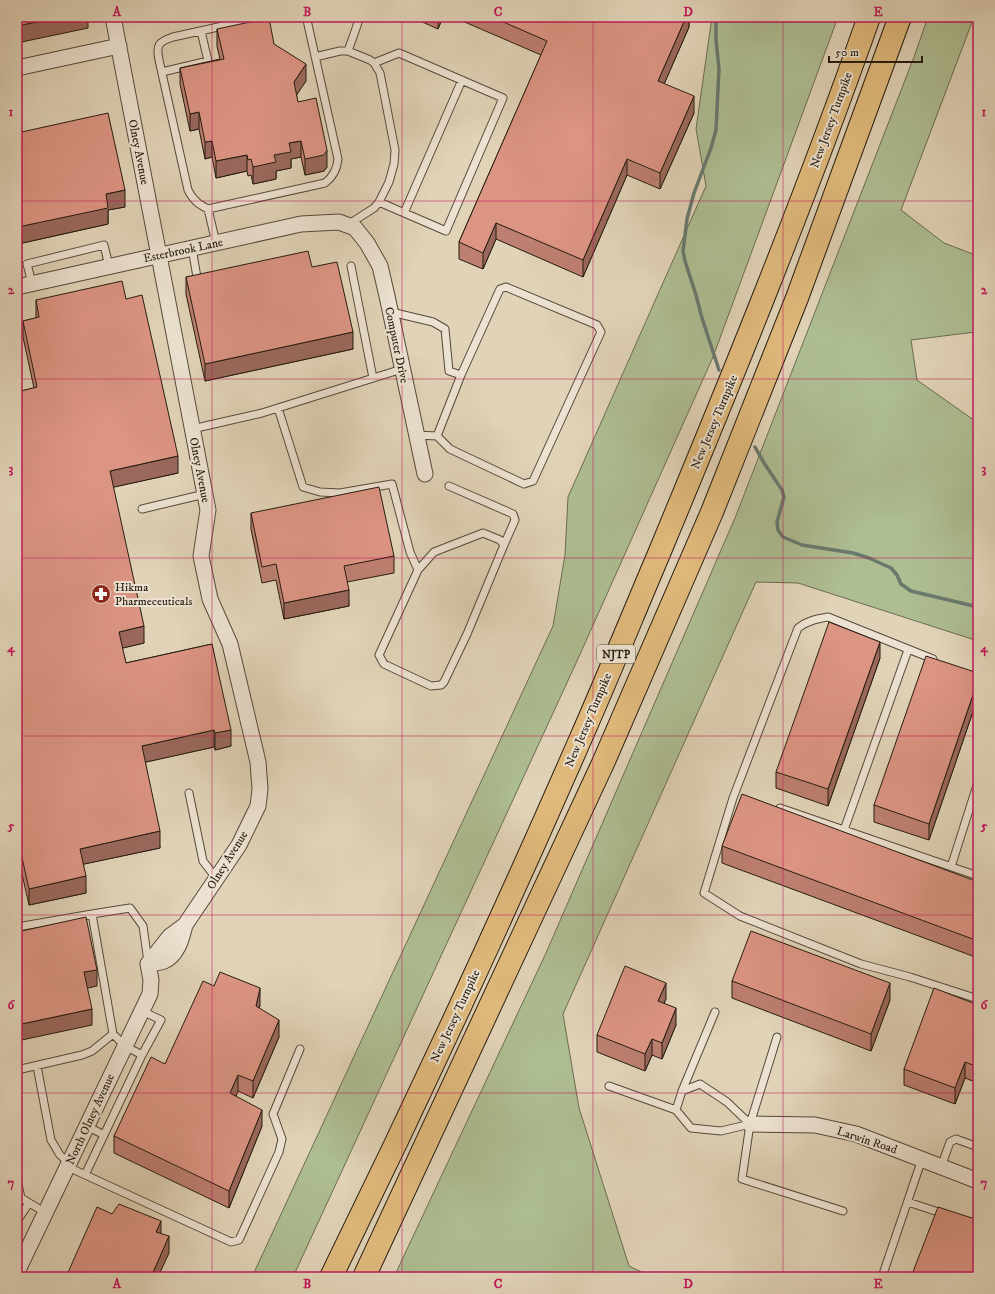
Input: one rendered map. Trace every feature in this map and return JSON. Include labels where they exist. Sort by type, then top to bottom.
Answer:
[{"type":"highway","name":"New Jersey Turnpike","points":[[330,1277],[365,1207],[473,978],[581,738],[732,379],[784,246],[869,17]]},
{"type":"highway","name":"NJTP","points":[[364,1277],[604,761],[712,512],[797,298],[900,17]]},
{"type":"street","name":"Olney Avenue","points":[[113,17],[208,510],[201,556],[210,599],[230,644],[258,762],[260,789],[258,806],[239,845],[185,925],[170,936],[148,964]]},
{"type":"street","points":[[17,68],[119,46]]},
{"type":"street","name":"Esterbrook Lane","points":[[17,287],[302,224],[339,222],[348,226]]},
{"type":"street","name":"Computer Drive","points":[[348,226],[355,228],[367,243],[380,266],[425,474]]},
{"type":"street","name":"North Olney Avenue","points":[[17,1272],[150,994],[151,987],[148,964]]},
{"type":"street","name":"Larwin Road","points":[[750,1124],[815,1126],[856,1134],[978,1181]]},
{"type":"lane","points":[[263,17],[168,38],[158,44],[157,52],[188,190],[198,204],[208,209],[325,183],[335,172],[338,160],[307,20],[305,17]]},
{"type":"lane","points":[[348,51],[360,17]]},
{"type":"lane","points":[[162,72],[208,61],[201,31]]},
{"type":"lane","points":[[315,57],[340,51],[348,51],[370,60],[374,63],[380,73],[395,150],[394,164],[391,176],[379,202],[374,208],[348,226]]},
{"type":"lane","points":[[374,63],[400,53],[503,98],[446,231],[379,202]]},
{"type":"lane","points":[[404,213],[462,80]]},
{"type":"lane","points":[[208,209],[216,243]]},
{"type":"lane","points":[[32,283],[27,264],[104,245],[109,266]]},
{"type":"lane","points":[[192,248],[198,283]]},
{"type":"lane","points":[[351,266],[373,378]]},
{"type":"lane","points":[[416,435],[437,436],[450,449],[524,484],[533,481],[601,332],[597,325],[506,287],[500,289],[461,376],[437,436]]},
{"type":"lane","points":[[391,312],[434,322],[445,329],[449,370],[461,376]]},
{"type":"lane","points":[[192,429],[262,413],[402,369]]},
{"type":"lane","points":[[278,408],[303,487],[320,492],[340,493],[392,484],[410,552],[418,570]]},
{"type":"lane","points":[[449,486],[513,514],[515,520],[454,664],[441,685],[431,686],[384,664],[379,655],[418,570],[434,552],[483,533],[500,540],[504,545]]},
{"type":"lane","points":[[142,509],[205,494]]},
{"type":"lane","points":[[938,661],[828,617],[814,619],[798,628],[704,893],[740,916],[861,964],[910,977],[978,999]]},
{"type":"lane","points":[[844,830],[908,650]]},
{"type":"lane","points":[[950,867],[978,782]]},
{"type":"lane","points":[[189,793],[203,860],[216,878]]},
{"type":"lane","points":[[771,805],[978,876]]},
{"type":"lane","points":[[17,927],[130,908],[143,926],[148,964]]},
{"type":"lane","points":[[92,914],[113,1034],[125,1046],[142,1055]]},
{"type":"lane","points":[[85,1175],[160,1020],[142,1011]]},
{"type":"lane","points":[[676,1110],[682,1091],[715,1012]]},
{"type":"lane","points":[[17,1070],[82,1056],[92,1051],[113,1034]]},
{"type":"lane","points":[[777,1037],[750,1124],[742,1179],[843,1211]]},
{"type":"lane","points":[[37,1066],[51,1140],[60,1155],[69,1165],[85,1175],[231,1242],[238,1240],[279,1152],[282,1139],[273,1114],[300,1049]]},
{"type":"lane","points":[[682,1091],[700,1084],[727,1102],[750,1124]]},
{"type":"lane","points":[[609,1086],[676,1110],[691,1128],[721,1131],[750,1124]]},
{"type":"lane","points":[[87,1126],[104,1135]]},
{"type":"lane","points":[[941,1167],[952,1140],[956,1139],[978,1147]]},
{"type":"lane","points":[[882,1277],[922,1159]]},
{"type":"lane","points":[[17,1180],[21,1198],[46,1213]]},
{"type":"lane","points":[[17,1221],[29,1202]]},
{"type":"lane","points":[[908,1202],[950,1216]]},
{"type":"green space","points":[[712,17],[838,17],[713,357],[577,661],[293,1277],[252,1277],[553,626],[565,555],[568,497],[706,186],[696,129]]},
{"type":"green space","points":[[928,17],[974,17],[901,210],[944,243],[978,256],[978,329],[975,332],[911,340],[917,380],[978,423],[978,641],[798,583],[756,582],[563,1014],[579,1108],[629,1266],[652,1277],[394,1277],[546,953],[735,518],[914,57]]},
{"type":"building","points":[[17,17],[61,17],[17,26]]},
{"type":"building","points":[[492,17],[686,17],[658,81],[694,96],[660,173],[627,159],[583,260],[496,223],[483,253],[459,242],[547,41]]},
{"type":"building","points":[[269,18],[274,44],[306,64],[294,82],[298,102],[316,98],[327,150],[324,155],[305,159],[301,141],[289,143],[291,152],[274,155],[276,162],[253,167],[251,159],[248,160],[247,155],[216,161],[212,141],[205,142],[199,112],[190,114],[180,68],[224,59],[217,29]]},
{"type":"building","points":[[108,113],[125,190],[106,194],[108,208],[18,227],[17,133]]},
{"type":"building","points":[[308,251],[312,267],[337,262],[353,332],[205,364],[186,277]]},
{"type":"building","points":[[122,281],[126,299],[142,295],[178,456],[110,471],[144,626],[119,632],[126,663],[212,644],[231,730],[215,733],[214,730],[142,746],[160,831],[80,849],[86,876],[29,889],[17,835],[17,392],[37,387],[23,321],[39,317],[36,300]]},
{"type":"building","points":[[379,487],[394,556],[344,566],[349,590],[284,603],[276,564],[262,567],[251,513]]},
{"type":"building","points":[[829,622],[880,642],[828,789],[776,772]]},
{"type":"building","points":[[926,656],[978,673],[978,680],[929,824],[874,805]]},
{"type":"building","points":[[742,794],[978,882],[978,941],[722,846]]},
{"type":"building","points":[[86,917],[97,970],[84,972],[92,1009],[17,1025],[17,932]]},
{"type":"building","points":[[751,931],[890,983],[871,1034],[732,981]]},
{"type":"building","points":[[625,966],[666,983],[658,1001],[676,1008],[662,1043],[652,1039],[645,1054],[597,1035]]},
{"type":"building","points":[[220,972],[260,988],[256,1006],[279,1020],[253,1081],[238,1075],[230,1093],[262,1110],[229,1191],[114,1136],[151,1057],[165,1064],[203,981],[214,986]]},
{"type":"building","points":[[934,988],[978,1005],[978,1067],[965,1062],[955,1088],[904,1069]]},
{"type":"building","points":[[119,1204],[161,1221],[156,1232],[169,1236],[151,1277],[66,1277],[97,1207],[112,1214]]},
{"type":"building","points":[[938,1207],[978,1220],[978,1265],[974,1277],[911,1277]]},
{"type":"waterway","points":[[716,17],[716,40],[719,69],[716,130],[711,148],[694,193],[687,219],[683,251],[702,318],[719,370]]},
{"type":"waterway","points":[[755,447],[782,490],[784,497],[777,522],[778,530],[783,537],[802,545],[853,553],[869,558],[891,568],[897,575],[901,584],[911,591],[978,607]]},
{"type":"place","name":"Hikma Pharmeceuticals","points":[[101,594]]}]
